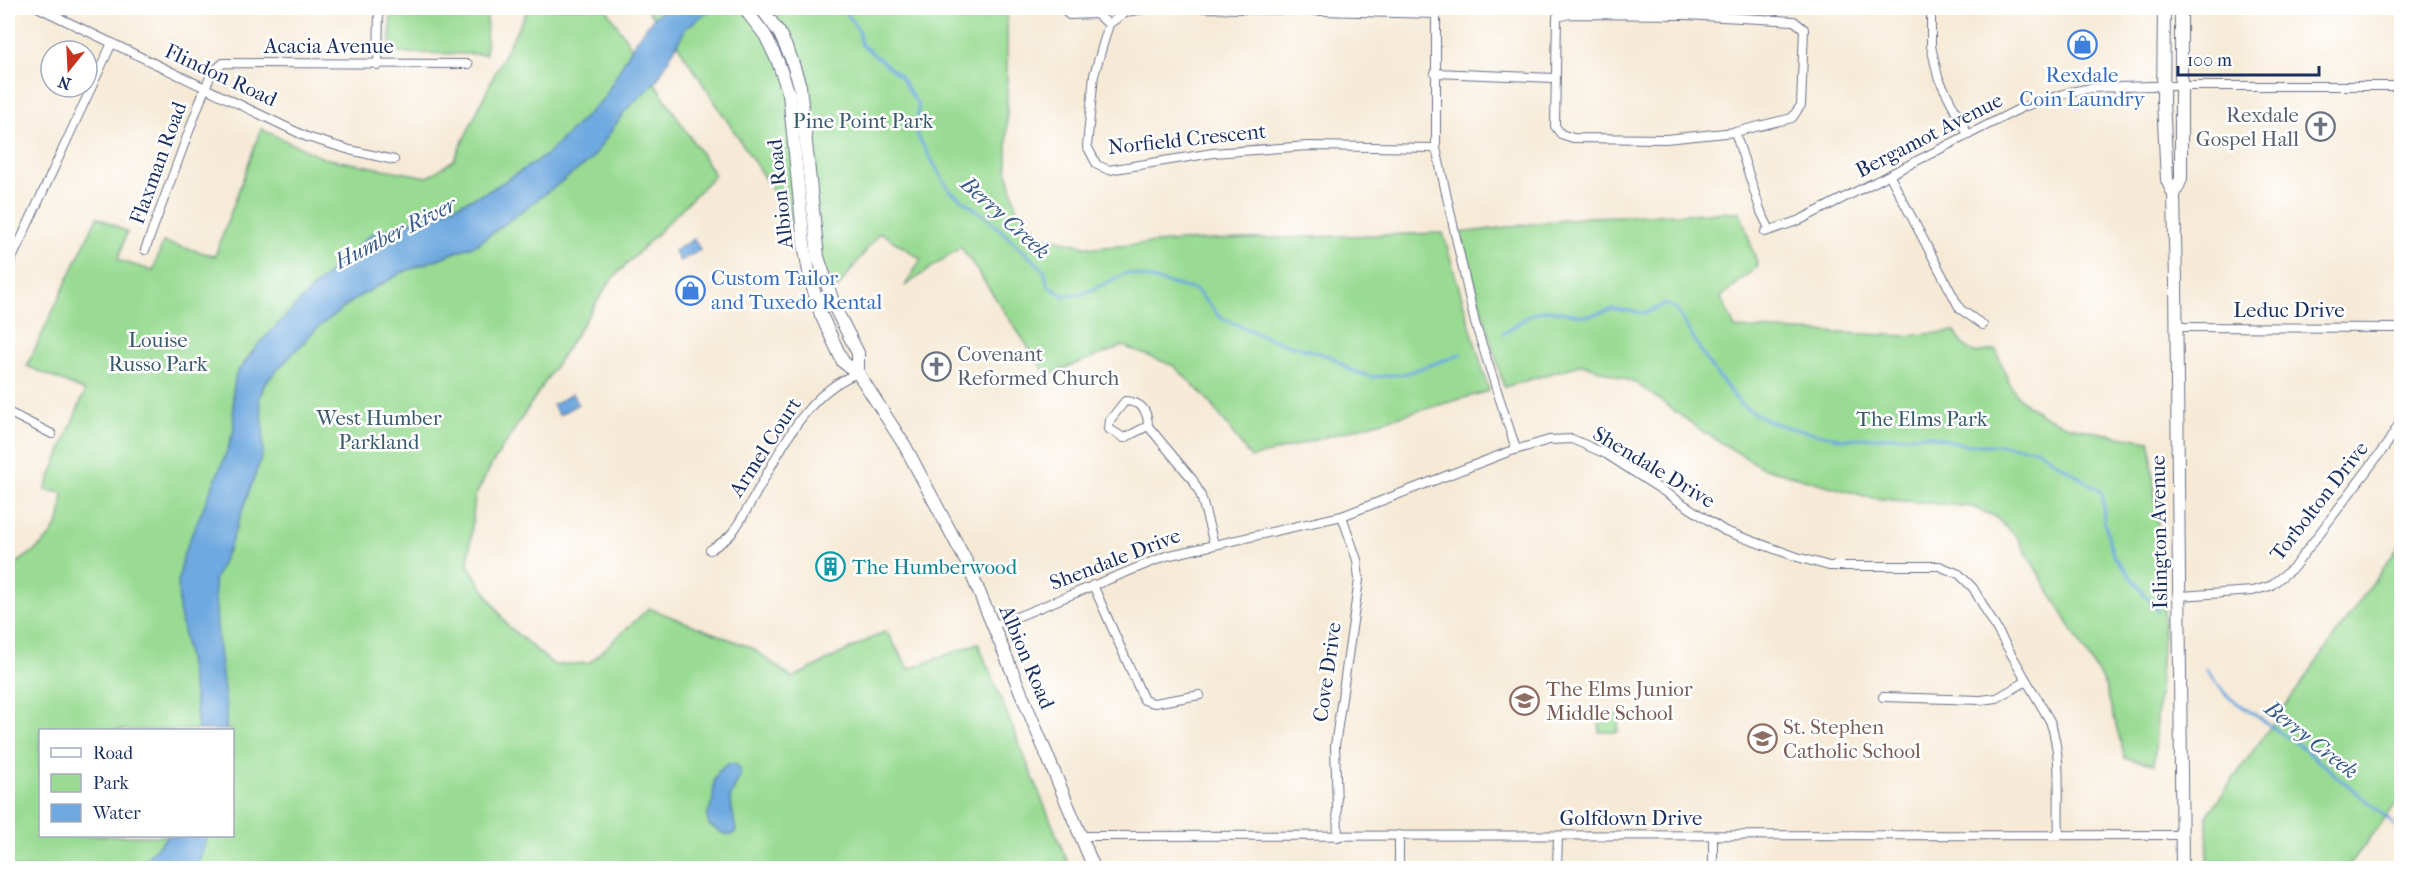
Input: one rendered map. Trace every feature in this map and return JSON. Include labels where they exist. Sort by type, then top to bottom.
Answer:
[{"type":"main road","name":"Albion Road","points":[[748,8],[748,13],[765,35],[778,62],[789,94],[804,244],[821,315],[843,362],[858,373],[905,446],[967,563],[1094,868]]},
{"type":"main road","name":"Albion Road","points":[[761,8],[779,32],[800,86],[818,257],[835,308],[858,353],[858,373]]},
{"type":"main road","name":"Islington Avenue","points":[[2164,8],[2163,86],[2167,180],[2174,195],[2177,327],[2182,868]]},
{"type":"main road","name":"Islington Avenue","points":[[2174,195],[2181,179],[2181,8]]},
{"type":"street","name":"Flindon Road","points":[[39,8],[307,137],[394,160]]},
{"type":"street","points":[[378,8],[378,65]]},
{"type":"street","points":[[1063,8],[1069,15],[1095,11],[1109,24],[1126,12],[1150,8]]},
{"type":"street","points":[[1204,8],[1359,10],[1436,14],[1436,148],[1475,323],[1516,449]]},
{"type":"street","points":[[1931,8],[1931,46],[1938,77],[1968,135]]},
{"type":"street","points":[[1570,14],[1656,14],[1794,21],[1804,29],[1801,105],[1792,118],[1735,132],[1666,139],[1573,138],[1561,134],[1555,126],[1555,78],[1557,17],[1570,14]]},
{"type":"street","name":"Norfield Crescent","points":[[1109,24],[1094,75],[1087,146],[1097,165],[1109,170],[1213,153],[1308,146],[1436,148]]},
{"type":"street","points":[[8,267],[112,43]]},
{"type":"street","name":"Acacia Avenue","points":[[205,88],[212,73],[222,63],[468,64]]},
{"type":"street","points":[[1435,73],[1555,78]]},
{"type":"street","name":"Bergamot Avenue","points":[[1735,132],[1767,231],[1800,220],[2037,101],[2070,92],[2092,88],[2163,86],[2402,86]]},
{"type":"street","name":"Flaxman Road","points":[[146,250],[205,88]]},
{"type":"street","points":[[1890,176],[1960,309],[1983,325]]},
{"type":"street","name":"Leduc Drive","points":[[2177,327],[2402,328]]},
{"type":"street","name":"Armel Court","points":[[710,550],[731,535],[805,413],[821,395],[840,380],[858,373]]},
{"type":"street","points":[[1148,426],[1124,438],[1109,429],[1110,420],[1125,401],[1136,402],[1143,407],[1148,417],[1148,426],[1192,480],[1201,496],[1214,544]]},
{"type":"street","points":[[8,412],[52,434]]},
{"type":"street","name":"Torbolton Drive","points":[[2180,596],[2253,591],[2270,586],[2294,567],[2387,444],[2402,419]]},
{"type":"street","name":"Shendale Drive","points":[[992,625],[1007,621],[1166,556],[1342,516],[1516,449],[1550,440],[1572,439],[1605,454],[1725,531],[1797,557],[1829,566],[1939,566],[1959,574],[1973,588],[2025,682],[2050,721],[2056,737],[2059,836]]},
{"type":"street","name":"Cove Drive","points":[[1338,837],[1335,746],[1359,580],[1357,560],[1342,516]]},
{"type":"street","points":[[1093,585],[1144,700],[1154,703],[1200,695]]},
{"type":"street","points":[[1883,698],[1982,700],[1997,698],[2025,682]]},
{"type":"street","points":[[1399,835],[1399,868]]},
{"type":"street","name":"Golfdown Drive","points":[[1081,836],[2181,836]]},
{"type":"street","points":[[1557,868],[1558,836]]},
{"type":"street","points":[[1713,836],[1713,868]]},
{"type":"green space","points":[[391,8],[487,8],[486,54],[390,53]]},
{"type":"green space","points":[[529,8],[606,8],[715,175],[611,280],[492,464],[475,497],[468,565],[507,625],[554,665],[589,663],[649,608],[752,648],[792,678],[886,631],[909,669],[978,643],[1070,868],[196,868],[208,837],[234,837],[234,729],[226,729],[226,707],[185,639],[198,729],[39,729],[39,837],[167,837],[137,868],[8,868],[8,569],[44,543],[59,521],[63,493],[45,490],[85,391],[27,366],[97,217],[127,232],[118,260],[153,271],[163,242],[215,256],[261,129],[323,158],[428,177],[454,160],[505,52]],"holes":[[[489,191],[531,204],[478,244],[403,272],[358,297],[317,328],[265,383],[259,399],[263,422],[225,457],[234,430],[233,392],[236,374],[257,346],[453,207]]]},
{"type":"green space","name":"Pine Point Park","points":[[645,8],[1007,8],[1007,170],[1017,211],[1041,236],[1093,248],[1180,241],[1443,233],[1489,391],[1251,458],[1210,402],[1174,366],[1123,346],[1047,375],[961,247],[905,286],[921,259],[880,232],[837,289],[677,44]]},
{"type":"green space","name":"The Elms Park","points":[[1740,212],[1758,266],[1721,297],[1735,328],[1907,336],[1955,331],[1962,344],[1974,353],[1996,350],[2013,390],[2030,407],[2045,416],[2079,428],[2150,441],[2165,603],[2154,764],[2125,758],[2105,685],[2017,537],[1994,516],[1973,507],[1872,498],[1761,467],[1702,431],[1636,383],[1583,364],[1504,387],[1460,233],[1589,217]]},
{"type":"green space","points":[[2401,543],[2401,798],[2347,868],[2208,868],[2207,816]]},
{"type":"green space","points":[[1600,715],[1619,715],[1618,732],[1599,732]]},
{"type":"water","name":"Humber River","points":[[667,8],[713,8],[686,28],[657,80],[625,111],[591,160],[477,244],[403,272],[358,297],[317,328],[265,383],[259,399],[263,422],[263,453],[229,548],[214,581],[226,729],[198,729],[179,608],[178,581],[184,553],[225,457],[234,430],[233,392],[236,374],[257,346],[316,285],[370,235],[453,207],[489,191],[545,156],[604,98],[635,42],[654,17]]},
{"type":"water","points":[[694,239],[700,250],[680,261],[674,251]]},
{"type":"water","points":[[572,394],[578,404],[559,415],[553,405]]},
{"type":"water","points":[[728,764],[736,764],[740,769],[740,776],[730,798],[736,831],[732,835],[724,834],[709,825],[707,817],[713,799],[714,781],[719,771]]},
{"type":"water","points":[[167,837],[208,837],[196,868],[137,868]]},
{"type":"waterway","name":"Berry Creek","points":[[843,8],[859,31],[861,44],[900,76],[918,105],[917,135],[949,190],[986,217],[1044,270],[1048,285],[1063,296],[1083,294],[1127,273],[1196,290],[1221,318],[1273,340],[1332,357],[1350,370],[1372,377],[1404,374],[1462,354]]},
{"type":"waterway","name":"Berry Creek","points":[[1503,334],[1530,315],[1546,310],[1588,316],[1614,309],[1646,313],[1666,304],[1676,309],[1708,363],[1741,405],[1766,420],[1789,428],[1843,439],[1927,435],[1966,445],[2001,445],[2036,449],[2099,490],[2103,496],[2104,521],[2113,555],[2158,611]]},
{"type":"waterway","name":"Berry Creek","points":[[2206,669],[2227,696],[2300,746],[2402,832]]},
{"type":"place","name":"Rexdale Coin Laundry","points":[[2082,44]]},
{"type":"place","name":"Rexdale Gospel Hall","points":[[2320,127]]},
{"type":"place","name":"Custom Tailor and Tuxedo Rental","points":[[690,290]]},
{"type":"place","name":"Covenant Reformed Church","points":[[936,366]]},
{"type":"place","name":"The Humberwood","points":[[831,567]]},
{"type":"place","name":"The Elms Junior Middle School","points":[[1525,701]]},
{"type":"place","name":"St. Stephen Catholic School","points":[[1762,739]]},
{"type":"park label","name":"Louise Russo Park","points":[[158,352]]},
{"type":"park label","name":"West Humber Parkland","points":[[379,430]]}]
